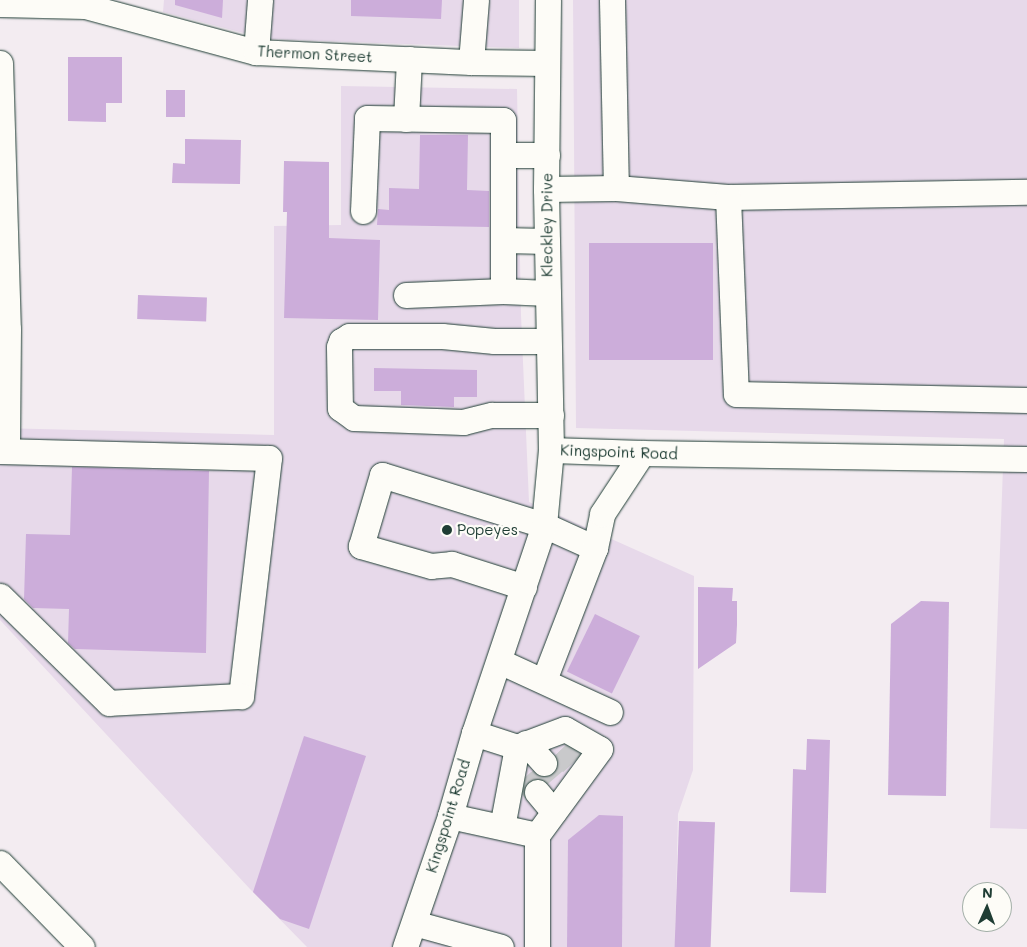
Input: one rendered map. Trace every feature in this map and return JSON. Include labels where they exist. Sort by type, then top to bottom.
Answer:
[{"type":"street","points":[[256,52],[260,0]]},
{"type":"street","points":[[472,62],[476,0]]},
{"type":"street","name":"Kleckley Drive","points":[[548,0],[546,189],[551,450]]},
{"type":"street","points":[[612,0],[616,188]]},
{"type":"street","name":"Thermon Street","points":[[0,4],[85,6],[256,52],[472,62],[546,63]]},
{"type":"street","points":[[406,118],[409,59]]},
{"type":"street","points":[[0,63],[8,329],[3,451],[269,458],[241,696],[109,703],[0,596]]},
{"type":"street","points":[[363,211],[367,118],[503,120],[503,291]]},
{"type":"street","points":[[503,155],[547,155]]},
{"type":"street","points":[[546,189],[616,188],[728,197],[1027,192]]},
{"type":"street","points":[[728,197],[736,394],[1027,400]]},
{"type":"street","points":[[503,240],[547,241]]},
{"type":"street","points":[[406,295],[503,291],[548,293]]},
{"type":"street","points":[[548,341],[494,341],[442,336],[349,336],[341,341],[339,347],[340,408],[354,418],[463,422],[492,415],[551,415]]},
{"type":"street","name":"Kingspoint Road","points":[[405,947],[450,816],[474,733],[544,525],[551,450],[1027,459]]},
{"type":"street","points":[[544,680],[596,548],[602,514],[642,453]]},
{"type":"street","points":[[524,587],[452,564],[431,566],[361,546],[382,475],[544,525],[596,548]]},
{"type":"street","points":[[499,662],[544,680],[610,712]]},
{"type":"street","points":[[474,733],[546,765]]},
{"type":"street","points":[[536,947],[537,835],[554,812],[546,765]]},
{"type":"street","points":[[502,827],[546,765]]},
{"type":"street","points":[[450,816],[537,835]]},
{"type":"street","points":[[0,863],[82,947]]},
{"type":"street","points":[[414,923],[501,947]]},
{"type":"shaded area","points":[[164,0],[519,0],[519,48],[267,39],[163,12]]},
{"type":"shaded area","points":[[573,0],[1027,0],[1027,829],[990,828],[1004,439],[576,428]]},
{"type":"shaded area","points":[[341,86],[517,89],[521,315],[529,502],[694,576],[693,770],[678,814],[675,947],[307,947],[250,889],[0,620],[0,428],[274,435],[274,226],[341,225]]},
{"type":"building","points":[[175,0],[223,0],[222,18],[175,5]]},
{"type":"building","points":[[351,0],[442,0],[441,19],[351,16]]},
{"type":"building","points":[[68,57],[122,57],[122,103],[106,103],[106,122],[68,121]]},
{"type":"building","points":[[166,90],[185,90],[185,117],[166,117]]},
{"type":"building","points":[[420,135],[468,135],[467,190],[489,191],[489,227],[377,225],[378,209],[389,210],[389,188],[419,189]]},
{"type":"building","points":[[185,139],[241,140],[240,184],[172,183],[173,163],[185,164]]},
{"type":"building","points":[[284,161],[329,162],[329,238],[380,240],[378,320],[284,318],[287,212],[283,212]]},
{"type":"building","points":[[589,243],[713,243],[713,360],[589,360]]},
{"type":"building","points":[[138,295],[207,297],[206,321],[137,319]]},
{"type":"building","points":[[374,368],[477,370],[477,397],[454,397],[454,407],[401,405],[401,391],[374,391]]},
{"type":"building","points":[[72,467],[209,471],[206,653],[75,649],[68,643],[69,609],[33,608],[24,599],[26,534],[70,535]]},
{"type":"building","points":[[698,587],[733,588],[732,601],[737,601],[737,625],[736,643],[698,669]]},
{"type":"building","points":[[921,601],[949,602],[946,796],[888,795],[891,624]]},
{"type":"building","points":[[595,614],[640,636],[612,693],[567,672]]},
{"type":"building","points":[[304,736],[366,756],[309,929],[280,919],[253,892]]},
{"type":"building","points":[[807,739],[830,740],[826,893],[790,892],[793,769],[806,770]]},
{"type":"building","points":[[599,815],[623,816],[622,947],[567,947],[568,840]]},
{"type":"building","points":[[679,821],[715,822],[711,947],[675,947]]},
{"type":"tunnel","points":[[560,750],[572,763]]},
{"type":"tunnel","points":[[544,763],[556,777]]},
{"type":"tunnel","points":[[524,778],[537,792]]},
{"type":"place","name":"Popeyes","points":[[447,530]]}]
